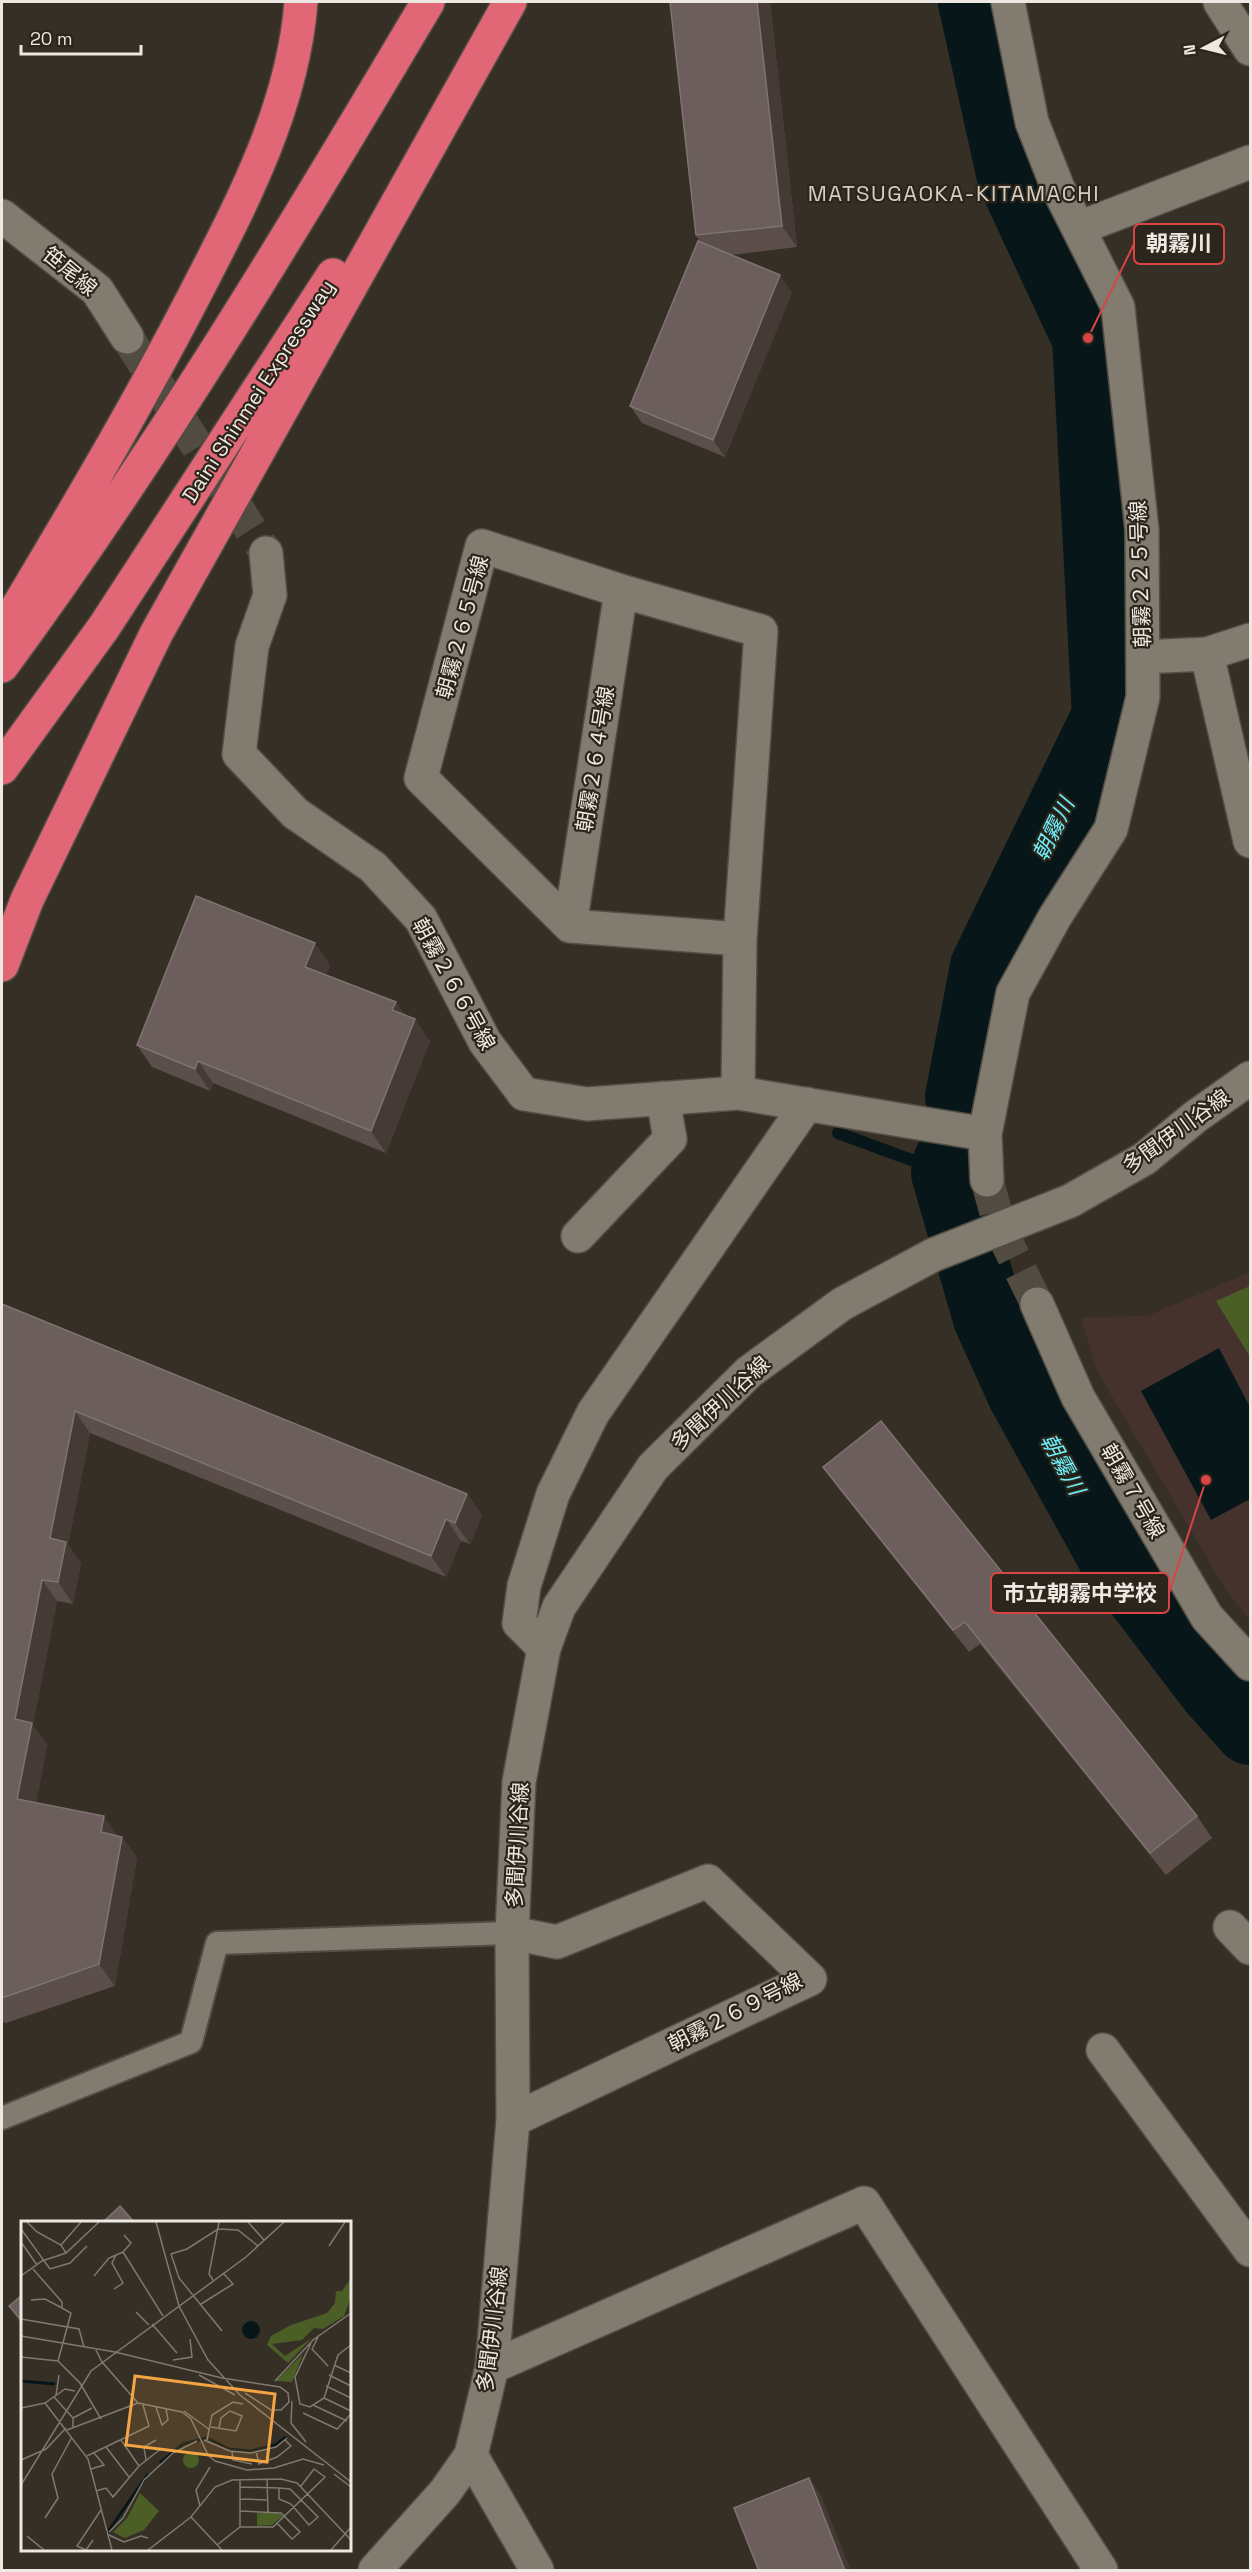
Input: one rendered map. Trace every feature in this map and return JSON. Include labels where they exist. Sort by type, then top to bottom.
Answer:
[{"type":"highway","points":[[2,633],[136,408],[241,204],[270,135],[288,77],[298,36],[301,2]]},
{"type":"highway","points":[[2,666],[67,578],[273,264],[428,2]]},
{"type":"highway","name":"Daini Shinmei Expressway","points":[[2,768],[104,627],[208,471],[317,301],[498,2]]},
{"type":"highway","points":[[2,964],[27,900],[156,634],[510,2]]},
{"type":"street","name":"朝霧２２５号線","points":[[986,1134],[1013,993],[1055,916],[1111,829],[1143,697],[1142,530],[1118,307],[1058,188],[1032,122],[1008,2]]},
{"type":"street","points":[[1220,2],[1251,49]]},
{"type":"street","points":[[1079,228],[1251,162]]},
{"type":"street","name":"笹尾線","points":[[2,216],[97,290],[127,338]]},
{"type":"street","name":"朝霧２６５号線","points":[[570,926],[422,778],[482,546],[621,591],[761,631],[740,939],[738,1093]]},
{"type":"street","name":"朝霧２６６号線","points":[[266,553],[270,595],[252,646],[239,754],[295,813],[373,867],[421,919],[485,1042],[524,1094],[587,1104],[738,1093],[986,1134]]},
{"type":"street","name":"朝霧２６４号線","points":[[570,926],[621,591]]},
{"type":"street","points":[[1143,657],[1207,654],[1251,640]]},
{"type":"street","points":[[1207,654],[1251,841]]},
{"type":"street","points":[[570,926],[740,939]]},
{"type":"street","name":"多聞伊川谷線","points":[[375,2571],[445,2492],[471,2455],[492,2367],[513,2120],[512,1933],[519,1782],[544,1648],[560,1607],[653,1467],[749,1372],[842,1304],[933,1255],[1070,1201],[1144,1159],[1195,1117],[1251,1078]]},
{"type":"street","points":[[578,1236],[670,1139],[663,1098]]},
{"type":"street","points":[[544,1648],[519,1623],[524,1586],[553,1494],[588,1423],[807,1104]]},
{"type":"street","points":[[986,1134],[987,1180]]},
{"type":"street","name":"朝霧７号線","points":[[1037,1304],[1078,1397],[1207,1617],[1251,1664]]},
{"type":"street","name":"朝霧２６９号線","points":[[512,1933],[557,1942],[708,1881],[810,1979],[513,2120]]},
{"type":"street","points":[[1103,2050],[1250,2251]]},
{"type":"street","points":[[492,2367],[864,2203],[1101,2571]]},
{"type":"street","points":[[471,2455],[537,2571]]},
{"type":"lane","points":[[2,2118],[191,2042],[217,1943],[512,1933]]},
{"type":"shaded area","points":[[1250,1272],[1250,1621],[1226,1590],[1096,1369],[1081,1317],[1147,1316]]},
{"type":"shaded area","points":[[1219,1348],[1250,1407],[1250,1499],[1211,1520],[1141,1391]]},
{"type":"green space","points":[[1250,1286],[1250,1357],[1216,1301]]},
{"type":"building","points":[[670,2],[757,2],[782,226],[696,235]]},
{"type":"building","points":[[698,241],[780,275],[713,440],[630,406]]},
{"type":"building","points":[[196,896],[315,943],[305,967],[396,1002],[392,1010],[415,1019],[371,1131],[198,1061],[195,1069],[137,1045]]},
{"type":"building","points":[[2,1304],[467,1494],[455,1523],[446,1519],[431,1556],[75,1411],[50,1538],[66,1542],[58,1582],[42,1580],[15,1719],[32,1723],[17,1799],[104,1816],[101,1832],[122,1837],[99,1964],[2,1998]]},
{"type":"building","points":[[881,1421],[1197,1816],[1150,1853],[965,1622],[953,1630],[823,1467]]},
{"type":"building","points":[[120,2206],[133,2221],[104,2221]]},
{"type":"building","points":[[21,2296],[21,2320],[9,2306]]},
{"type":"building","points":[[809,2478],[845,2571],[759,2571],[734,2508]]},
{"type":"waterway","name":"朝霧川","points":[[961,1097],[986,967],[1108,716],[1088,338],[1013,177],[974,2]]},
{"type":"waterway","points":[[838,1133],[947,1173]]},
{"type":"waterway","name":"朝霧川","points":[[949,1162],[947,1173],[989,1318],[1023,1393],[1115,1559],[1214,1689],[1250,1729]]},
{"type":"tunnel","points":[[127,337],[266,553]]},
{"type":"tunnel","points":[[987,1180],[1001,1231],[1037,1304]]},
{"type":"place","name":"朝霧川","points":[[1088,338]]},
{"type":"place","name":"市立朝霧中学校","points":[[1206,1480]]},
{"type":"district","name":"MATSUGAOKA-KITAMACHI","points":[[954,193]]}]
